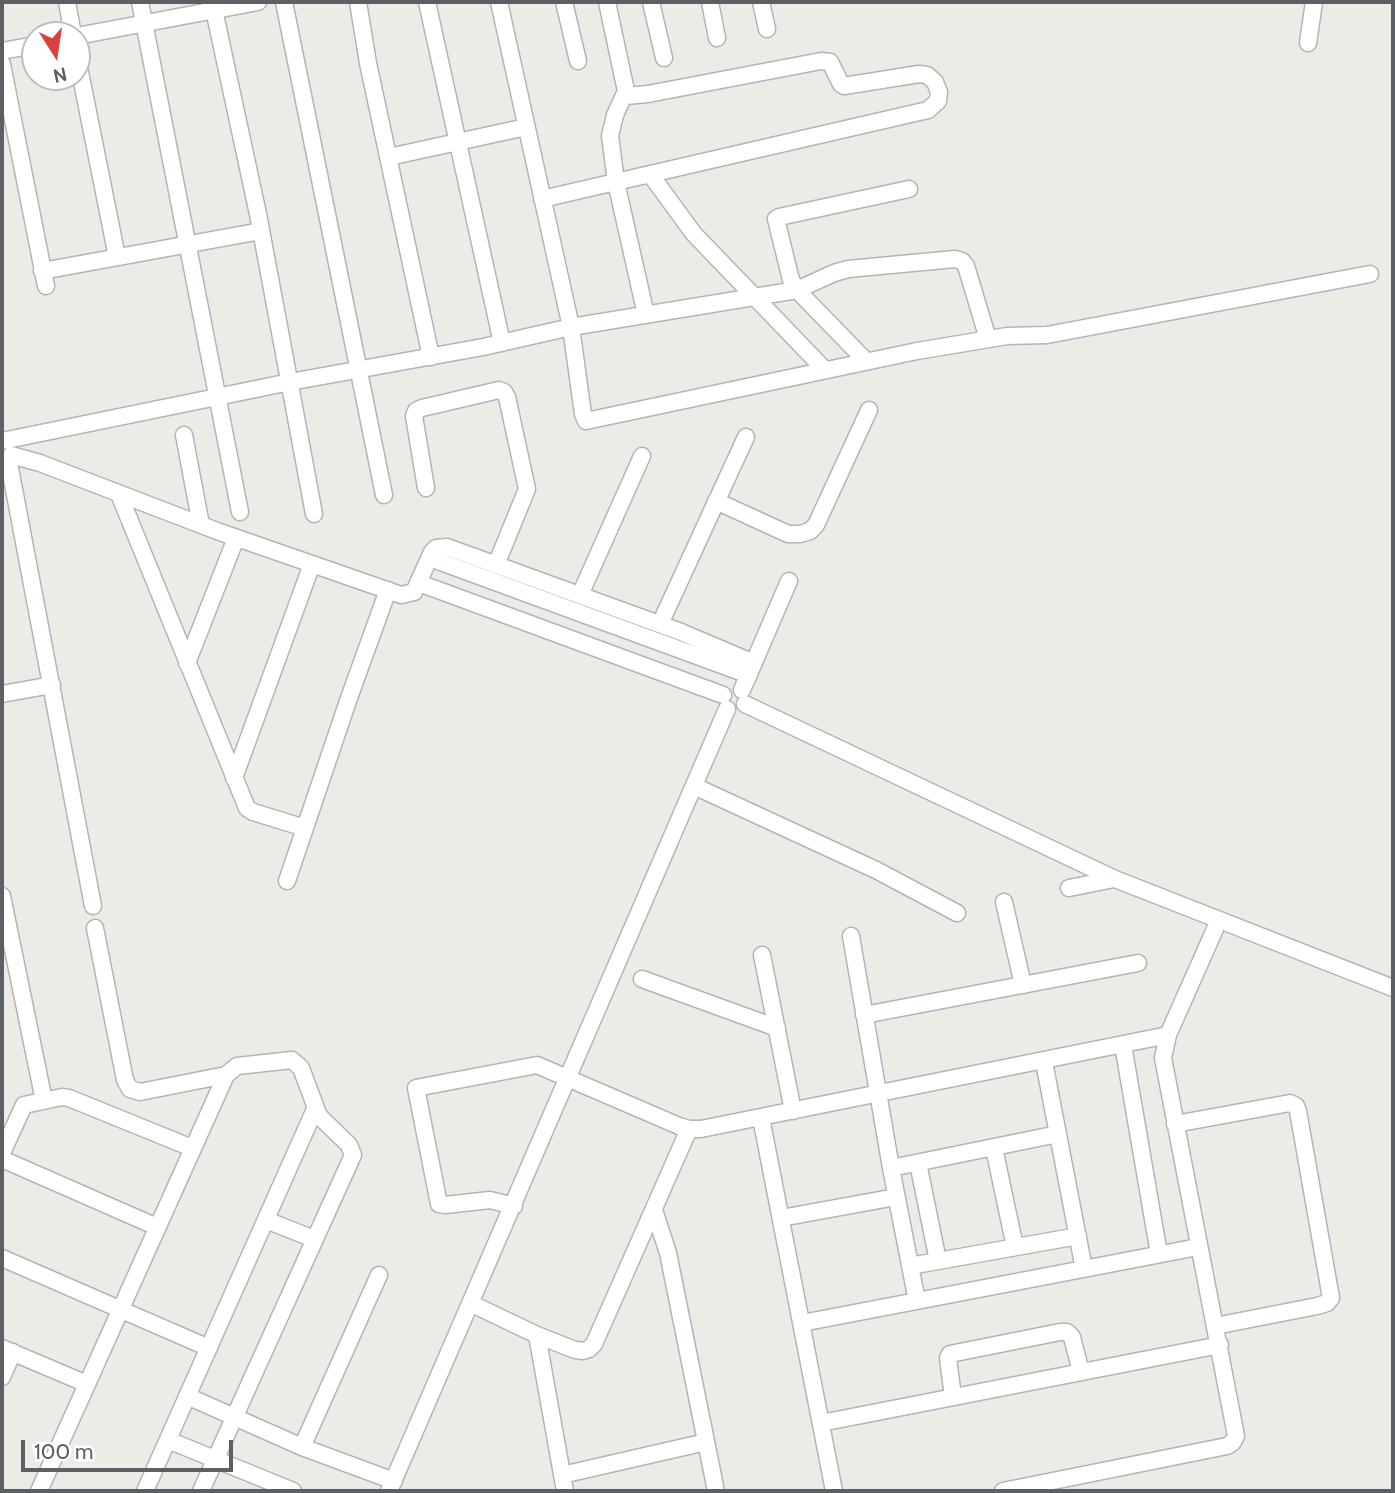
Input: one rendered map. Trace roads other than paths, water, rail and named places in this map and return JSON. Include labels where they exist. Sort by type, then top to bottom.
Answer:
[{"type":"street","points":[[67,2],[71,21]]},
{"type":"street","points":[[140,2],[240,512]]},
{"type":"street","points":[[91,33],[258,2]]},
{"type":"street","points":[[284,2],[384,495]]},
{"type":"street","points":[[358,2],[368,64],[431,357]]},
{"type":"street","points":[[427,2],[502,343]]},
{"type":"street","points":[[499,2],[571,327],[584,419],[590,421],[866,361],[1007,336],[1047,335],[1370,274]]},
{"type":"street","points":[[564,2],[578,61]]},
{"type":"street","points":[[607,2],[624,72],[626,96],[615,115],[610,136],[616,182],[646,315]]},
{"type":"street","points":[[651,2],[664,58]]},
{"type":"street","points":[[710,2],[717,38]]},
{"type":"street","points":[[761,2],[767,29]]},
{"type":"street","points":[[1308,43],[1314,2]]},
{"type":"street","points":[[214,10],[261,231],[314,514]]},
{"type":"street","points":[[2,51],[21,48]]},
{"type":"street","points":[[542,199],[928,110],[938,101],[939,92],[935,82],[927,75],[919,74],[844,86],[830,62],[821,61],[626,96]]},
{"type":"street","points":[[2,64],[44,279],[117,257],[261,231]]},
{"type":"street","points":[[84,91],[117,257]]},
{"type":"street","points":[[389,157],[526,127]]},
{"type":"street","points":[[650,174],[694,234],[825,370]]},
{"type":"street","points":[[866,361],[790,280],[776,224],[779,217],[909,189]]},
{"type":"street","points":[[2,441],[289,382],[502,343],[571,327],[797,289],[834,272],[848,269],[955,259],[962,261],[966,266],[988,339]]},
{"type":"street","points":[[426,488],[414,416],[416,411],[499,390],[504,392],[527,489],[496,565]]},
{"type":"street","points":[[716,501],[788,534],[810,531],[816,525],[869,410]]},
{"type":"street","points":[[184,435],[201,525]]},
{"type":"street","points":[[660,624],[746,437]]},
{"type":"street","points":[[93,906],[9,457],[14,454],[236,538],[388,590],[410,595],[414,592],[432,552],[441,547],[660,624],[748,683],[1115,879],[1393,988]]},
{"type":"street","points":[[580,596],[642,456]]},
{"type":"street","points":[[119,494],[244,802],[253,812],[305,828]]},
{"type":"street","points":[[187,663],[236,538]]},
{"type":"street","points":[[430,558],[748,683]]},
{"type":"street","points":[[234,778],[312,564]]},
{"type":"street","points":[[419,583],[725,702],[734,711],[741,710],[748,683],[789,581]]},
{"type":"street","points":[[287,881],[388,590]]},
{"type":"street","points":[[2,694],[52,685]]},
{"type":"street","points":[[187,1396],[392,1486],[694,786],[725,702]]},
{"type":"street","points":[[694,786],[876,870],[957,913]]},
{"type":"street","points":[[1069,888],[1115,879]]},
{"type":"street","points":[[2,896],[43,1096]]},
{"type":"street","points":[[1004,902],[1023,985]]},
{"type":"street","points":[[1003,1491],[1227,1446],[1233,1442],[1236,1431],[1164,1067],[1168,1035],[1219,920]]},
{"type":"street","points":[[95,928],[125,1080],[130,1089],[140,1092],[226,1075]]},
{"type":"street","points":[[851,936],[896,1197],[917,1301]]},
{"type":"street","points":[[762,955],[793,1111]]},
{"type":"street","points":[[864,1015],[1138,963]]},
{"type":"street","points":[[642,979],[776,1028]]},
{"type":"street","points":[[514,1206],[490,1200],[439,1204],[416,1088],[537,1065],[689,1129],[701,1129],[1168,1035]]},
{"type":"street","points":[[1122,1045],[1159,1254]]},
{"type":"street","points":[[39,1491],[226,1075],[237,1066],[292,1060],[301,1068],[319,1116],[349,1144],[353,1154],[201,1491]]},
{"type":"street","points":[[1044,1062],[1084,1269]]},
{"type":"street","points":[[2,1153],[24,1105],[64,1097],[192,1148]]},
{"type":"street","points":[[1175,1124],[1290,1103],[1296,1106],[1298,1111],[1331,1298],[1317,1306],[1215,1326]]},
{"type":"street","points":[[145,1491],[315,1109]]},
{"type":"street","points":[[761,1118],[834,1491]]},
{"type":"street","points":[[472,1304],[537,1335],[583,1351],[594,1344],[689,1129]]},
{"type":"street","points":[[891,1168],[1058,1134]]},
{"type":"street","points":[[994,1147],[1015,1247]]},
{"type":"street","points":[[2,1159],[157,1227]]},
{"type":"street","points":[[918,1163],[938,1261]]},
{"type":"street","points":[[780,1218],[896,1197]]},
{"type":"street","points":[[654,1210],[667,1253],[716,1491]]},
{"type":"street","points":[[266,1220],[314,1240]]},
{"type":"street","points":[[910,1266],[1078,1236]]},
{"type":"street","points":[[802,1323],[1198,1247]]},
{"type":"street","points":[[2,1258],[209,1348]]},
{"type":"street","points":[[302,1447],[379,1275]]},
{"type":"street","points":[[953,1397],[948,1358],[950,1354],[1047,1334],[1067,1332],[1072,1337],[1081,1372]]},
{"type":"street","points":[[537,1335],[565,1491]]},
{"type":"street","points":[[821,1423],[1220,1345]]},
{"type":"street","points":[[2,1377],[7,1350],[87,1384]]},
{"type":"street","points":[[168,1440],[284,1489]]},
{"type":"street","points":[[562,1475],[706,1443]]}]
